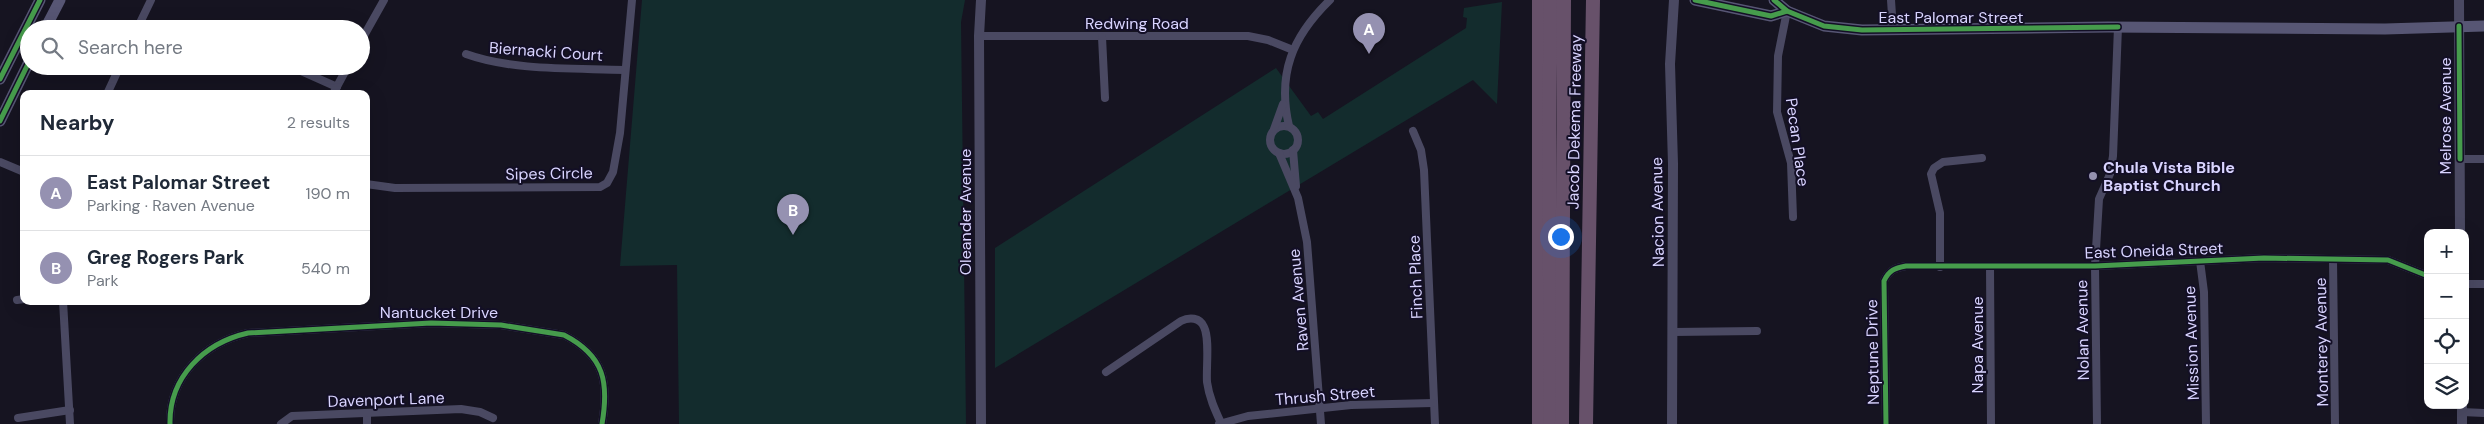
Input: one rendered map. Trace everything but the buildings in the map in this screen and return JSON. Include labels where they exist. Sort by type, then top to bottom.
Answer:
[{"type":"highway","name":"Jacob Dekema Freeway","points":[[1539,0],[1539,424]]},
{"type":"highway","points":[[1551,0],[1556,126],[1562,424]]},
{"type":"highway","points":[[1551,424],[1556,126],[1564,0]]},
{"type":"highway","name":"Jacob Dekema Freeway","points":[[1586,424],[1593,0]]},
{"type":"main road","points":[[30,20],[40,0]]},
{"type":"main road","points":[[50,20],[60,0]]},
{"type":"main road","name":"East Palomar Street","points":[[1695,0],[1771,16],[1787,12]]},
{"type":"main road","name":"East Palomar Street","points":[[1774,0],[1787,12],[1824,26],[1862,30],[2118,27],[2367,29],[2484,26]]},
{"type":"main road","points":[[0,79],[20,40]]},
{"type":"main road","points":[[0,121],[23,75]]},
{"type":"street","points":[[142,20],[151,0]]},
{"type":"street","points":[[370,25],[384,0]]},
{"type":"street","name":"Sipes Circle","points":[[370,185],[395,188],[600,187],[607,183],[613,172],[620,133],[632,0]]},
{"type":"street","name":"Oleander Avenue","points":[[981,0],[979,36],[981,424]]},
{"type":"street","points":[[1283,102],[1288,126],[1297,135],[1297,144],[1294,150],[1288,153],[1279,153],[1270,142],[1283,102],[1284,85],[1293,50],[1319,11],[1330,0]]},
{"type":"street","name":"Nacion Avenue","points":[[1672,424],[1673,164],[1670,64],[1674,0]]},
{"type":"street","points":[[1891,0],[1893,30]]},
{"type":"street","name":"Melrose Avenue","points":[[2459,0],[2460,229]]},
{"type":"street","name":"Pecan Place","points":[[1787,12],[1778,56],[1777,112],[1790,163],[1793,217]]},
{"type":"street","name":"Nolan Avenue","points":[[2097,424],[2095,266],[2100,199],[2110,174],[2113,156],[2118,27]]},
{"type":"street","name":"Redwing Road","points":[[979,36],[1248,36],[1268,40],[1293,50]]},
{"type":"street","points":[[1102,37],[1105,98]]},
{"type":"street","name":"Biernacki Court","points":[[466,54],[484,60],[511,64],[625,70]]},
{"type":"street","points":[[109,90],[116,75]]},
{"type":"street","points":[[307,75],[335,90],[343,75]]},
{"type":"street","points":[[1274,129],[1283,125],[1288,126]]},
{"type":"street","name":"Finch Place","points":[[1414,132],[1421,150],[1424,170],[1434,424]]},
{"type":"street","name":"Raven Avenue","points":[[1294,150],[1296,191],[1309,253],[1321,424]]},
{"type":"street","name":"Raven Avenue","points":[[1279,153],[1296,191]]},
{"type":"street","points":[[1940,267],[1940,213],[1931,174],[1934,168],[1943,162],[1982,158]]},
{"type":"street","points":[[2460,159],[2484,159]]},
{"type":"street","points":[[0,162],[20,170]]},
{"type":"street","name":"East Oneida Street","points":[[1884,281],[1888,272],[1906,266],[2095,266],[2264,258],[2388,260],[2424,274]]},
{"type":"street","name":"Monterey Avenue","points":[[2333,259],[2336,424]]},
{"type":"street","name":"Mission Avenue","points":[[2200,261],[2204,292],[2206,424]]},
{"type":"street","name":"Napa Avenue","points":[[1990,266],[1991,424]]},
{"type":"street","name":"Neptune Drive","points":[[1884,281],[1886,424]]},
{"type":"street","points":[[2469,284],[2484,284]]},
{"type":"street","points":[[63,305],[70,424]]},
{"type":"street","points":[[1106,372],[1181,321],[1190,318],[1197,320],[1203,324],[1206,332],[1207,383],[1211,401],[1220,423]]},
{"type":"street","name":"Nantucket Drive","points":[[170,424],[172,400],[185,373],[208,350],[227,339],[248,333],[431,323],[500,325],[564,335],[572,339],[587,351],[602,373],[607,398],[602,424]]},
{"type":"street","points":[[1673,332],[1757,331]]},
{"type":"street","name":"Thrush Street","points":[[1220,423],[1248,416],[1320,408],[1434,403]]},
{"type":"street","name":"Davenport Lane","points":[[281,424],[292,416],[461,409],[480,412],[493,418]]},
{"type":"street","points":[[2462,424],[2462,409],[2484,413]]},
{"type":"street","points":[[18,418],[70,410]]},
{"type":"street","points":[[367,413],[367,424]]},
{"type":"green space","points":[[642,0],[965,0],[961,22],[966,424],[679,424],[677,265],[620,266]]},
{"type":"green space","points":[[1502,2],[1497,104],[1473,80],[995,368],[995,248],[1276,68],[1311,116],[1318,112],[1323,119],[1466,28],[1467,18],[1463,17],[1464,8]]},
{"type":"cycle path","points":[[30,20],[40,0]]},
{"type":"cycle path","points":[[1695,0],[1771,16],[1787,11]]},
{"type":"cycle path","points":[[1774,0],[1787,11],[1824,26],[1862,30],[2118,27]]},
{"type":"cycle path","points":[[2459,26],[2460,159]]},
{"type":"cycle path","points":[[0,79],[20,40]]},
{"type":"cycle path","points":[[0,121],[23,75]]},
{"type":"cycle path","points":[[1886,424],[1884,281],[1890,272],[1906,266],[2095,266],[2264,258],[2388,260],[2424,274]]},
{"type":"cycle path","points":[[170,424],[171,407],[183,377],[204,354],[232,338],[248,333],[431,323],[501,325],[564,335],[578,343],[596,362],[601,372],[605,396],[602,424]]},
{"type":"place","name":"East Palomar Street","points":[[1369,54]]},
{"type":"place","name":"Chula Vista Bible Baptist Church","points":[[2093,176]]},
{"type":"place","name":"Greg Rogers Park","points":[[793,235]]}]
